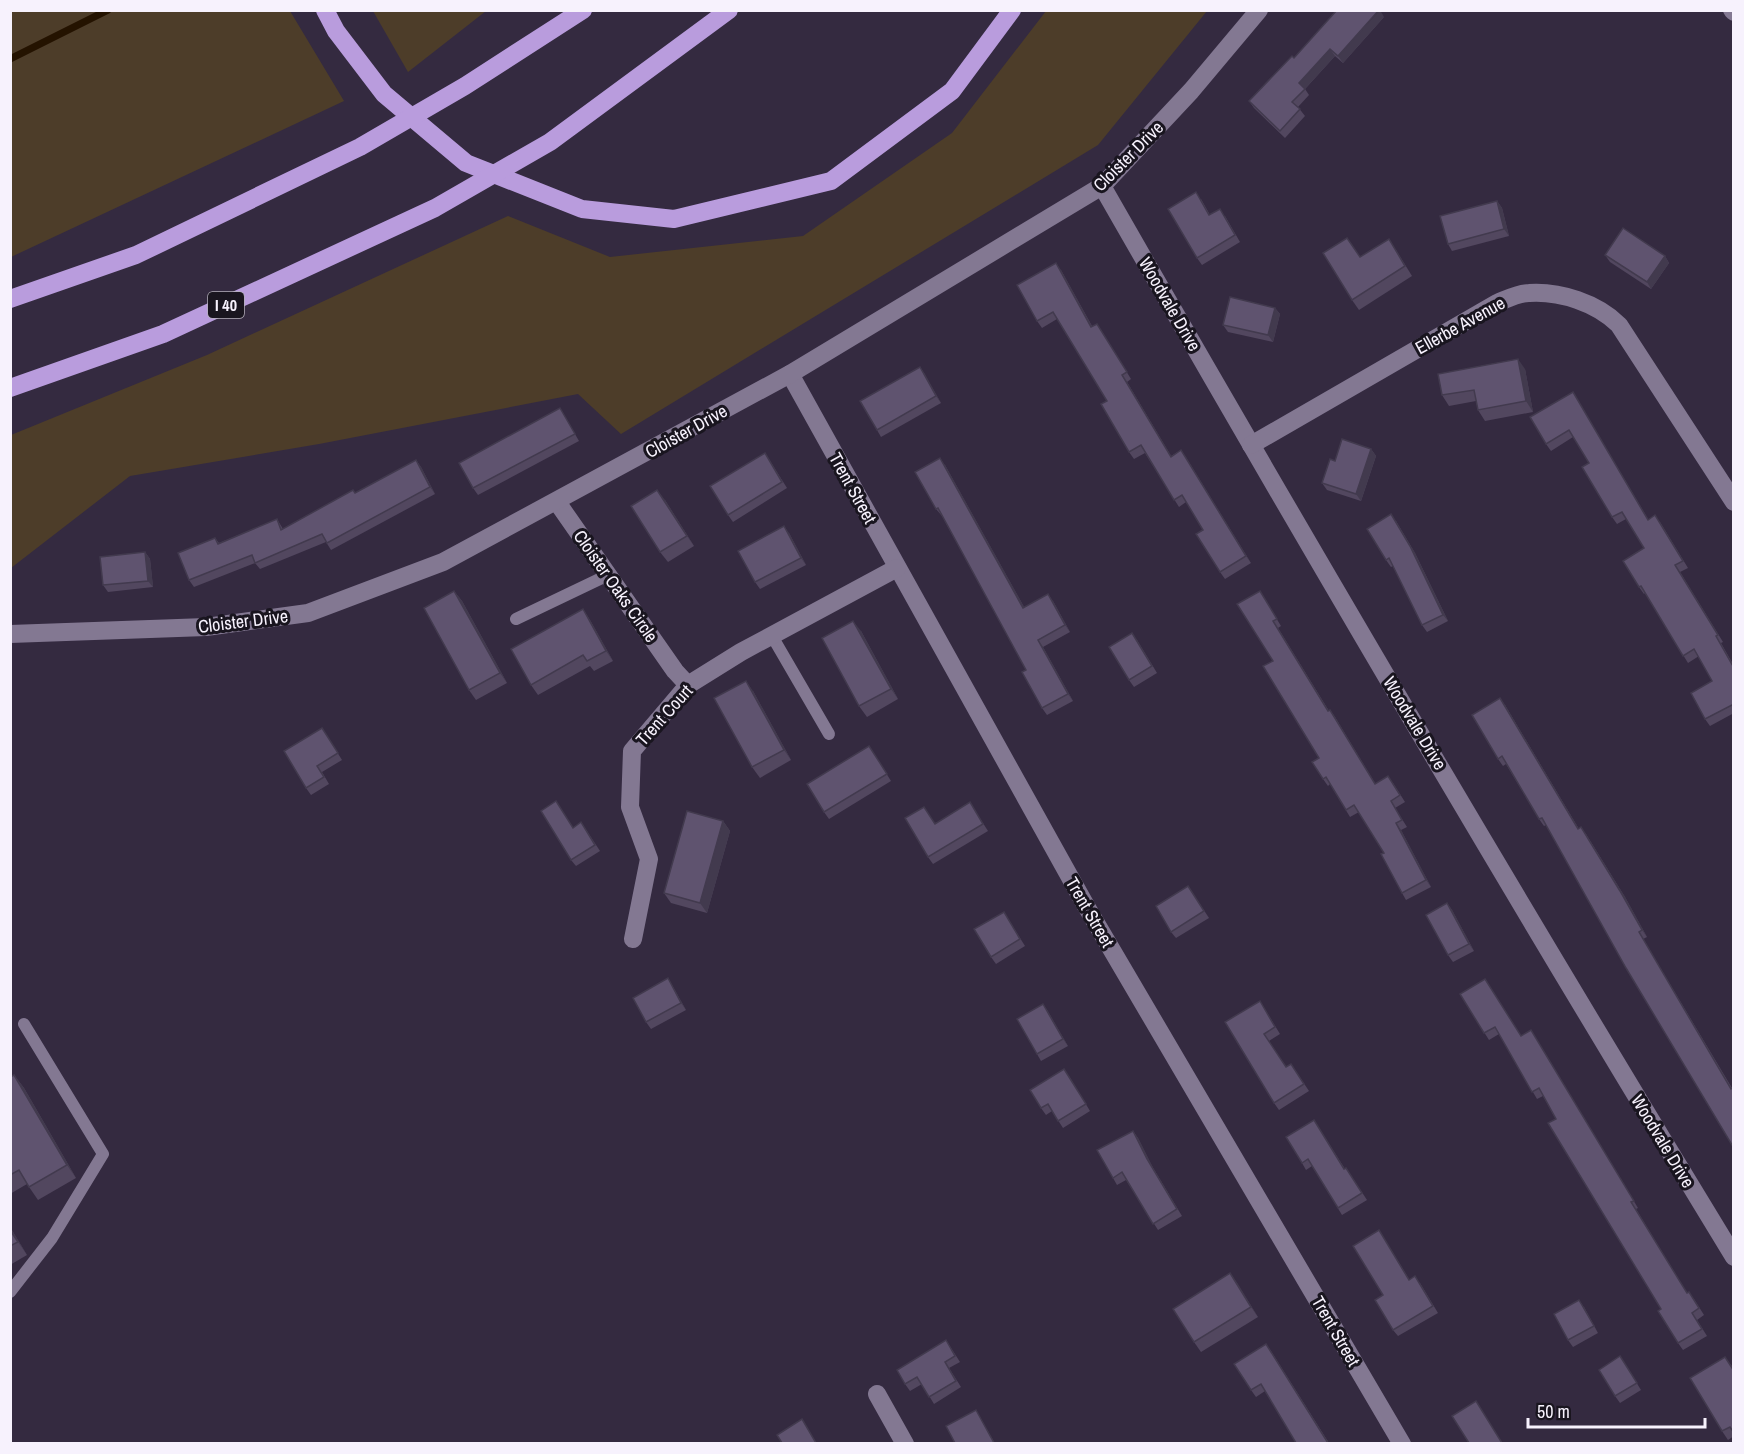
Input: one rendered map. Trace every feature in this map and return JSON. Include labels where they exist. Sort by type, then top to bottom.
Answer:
[{"type":"highway","points":[[325,10],[336,31],[384,94],[466,163],[582,209],[674,219],[831,181],[952,91],[1012,10]]},
{"type":"highway","points":[[10,299],[136,255],[360,147],[465,86],[583,10]]},
{"type":"highway","name":"I 40","points":[[10,388],[163,334],[435,208],[550,142],[729,10]]},
{"type":"street","name":"Cloister Drive","points":[[10,634],[206,627],[308,613],[442,562],[557,502],[790,374],[1102,186],[1191,91],[1259,10]]},
{"type":"street","name":"Woodvale Drive","points":[[1102,186],[1251,445],[1633,1092],[1734,1257]]},
{"type":"street","name":"Ellerbe Avenue","points":[[1251,445],[1497,303],[1518,295],[1548,294],[1582,302],[1602,311],[1619,325],[1734,502]]},
{"type":"street","name":"Trent Street","points":[[790,374],[1086,906],[1402,1443]]},
{"type":"street","name":"Cloister Oaks Circle","points":[[557,502],[675,670],[688,685]]},
{"type":"street","name":"Trent Court","points":[[633,939],[649,859],[630,807],[632,751],[688,685],[741,652],[897,568]]},
{"type":"street","points":[[877,1394],[905,1443]]},
{"type":"lane","points":[[516,619],[608,575]]},
{"type":"lane","points":[[772,636],[829,734]]},
{"type":"lane","points":[[10,1292],[52,1238],[103,1154],[24,1024]]},
{"type":"shaded area","points":[[10,11],[290,11],[344,101],[11,257]]},
{"type":"shaded area","points":[[373,11],[486,11],[408,72]]},
{"type":"shaded area","points":[[1046,11],[1207,11],[1098,145],[621,434],[578,394],[319,444],[130,476],[11,568],[11,435],[207,355],[508,216],[610,257],[803,236],[952,133]]},
{"type":"building","points":[[1337,10],[1379,10],[1338,56],[1330,49],[1299,83],[1305,89],[1292,102],[1300,109],[1280,131],[1249,101],[1292,56],[1294,58]]},
{"type":"building","points":[[1196,192],[1209,215],[1220,209],[1235,235],[1197,258],[1168,209]]},
{"type":"building","points":[[1497,201],[1504,229],[1448,244],[1440,216]]},
{"type":"building","points":[[1623,228],[1665,256],[1647,282],[1605,255]]},
{"type":"building","points":[[1347,238],[1360,257],[1389,239],[1405,266],[1352,300],[1323,253]]},
{"type":"building","points":[[1056,263],[1091,327],[1097,324],[1127,372],[1122,375],[1171,457],[1181,450],[1246,556],[1220,572],[1196,534],[1203,530],[1182,495],[1174,500],[1141,445],[1129,452],[1101,404],[1107,401],[1053,312],[1037,321],[1017,285]]},
{"type":"building","points":[[1230,297],[1275,308],[1268,335],[1223,325]]},
{"type":"building","points":[[1518,359],[1526,401],[1478,410],[1474,390],[1442,395],[1438,374]]},
{"type":"building","points":[[920,367],[936,396],[877,430],[860,401]]},
{"type":"building","points":[[1573,392],[1648,520],[1655,515],[1683,561],[1675,565],[1718,635],[1716,636],[1734,668],[1734,704],[1705,719],[1691,693],[1712,681],[1694,649],[1683,656],[1641,586],[1639,587],[1623,561],[1644,548],[1622,512],[1612,517],[1582,467],[1589,463],[1569,430],[1546,444],[1530,417]]},
{"type":"building","points":[[560,408],[575,434],[473,488],[459,463]]},
{"type":"building","points":[[1342,439],[1371,449],[1356,494],[1322,483],[1330,459],[1335,461]]},
{"type":"building","points":[[765,453],[782,482],[728,515],[710,486]]},
{"type":"building","points":[[940,458],[1023,608],[1048,594],[1065,625],[1038,640],[1068,694],[1042,708],[1022,672],[1026,670],[938,508],[936,509],[915,472]]},
{"type":"building","points":[[416,460],[430,487],[327,543],[322,534],[255,563],[252,555],[189,580],[178,553],[215,538],[218,544],[277,519],[281,530],[353,490],[355,493]]},
{"type":"building","points":[[657,490],[687,536],[660,552],[631,506]]},
{"type":"building","points":[[1391,514],[1410,546],[1443,615],[1422,625],[1389,558],[1386,560],[1367,529]]},
{"type":"building","points":[[784,526],[801,558],[755,582],[738,551]]},
{"type":"building","points":[[145,552],[148,581],[103,585],[100,557]]},
{"type":"building","points":[[454,591],[500,673],[469,690],[424,608]]},
{"type":"building","points":[[1260,591],[1277,619],[1273,621],[1375,784],[1388,776],[1400,795],[1391,801],[1402,820],[1396,823],[1426,880],[1402,893],[1381,854],[1384,853],[1354,805],[1346,810],[1326,777],[1323,779],[1312,762],[1319,758],[1263,666],[1273,661],[1237,604]]},
{"type":"building","points":[[583,609],[606,651],[587,661],[583,655],[531,685],[511,649]]},
{"type":"building","points":[[853,621],[891,689],[859,706],[822,638]]},
{"type":"building","points":[[1132,633],[1152,666],[1129,680],[1109,647]]},
{"type":"building","points":[[746,681],[784,750],[752,767],[714,698]]},
{"type":"building","points":[[1500,698],[1578,829],[1581,827],[1620,891],[1642,930],[1639,932],[1731,1089],[1734,1087],[1734,1144],[1732,1145],[1626,968],[1542,818],[1539,819],[1502,756],[1498,759],[1472,715]]},
{"type":"building","points":[[322,728],[338,753],[317,766],[324,777],[306,788],[284,751]]},
{"type":"building","points":[[869,746],[887,774],[824,812],[807,784]]},
{"type":"building","points":[[556,801],[573,828],[581,822],[595,845],[571,860],[541,811]]},
{"type":"building","points":[[970,802],[983,824],[928,857],[905,818],[924,807],[935,824]]},
{"type":"building","points":[[687,811],[723,821],[700,903],[664,893]]},
{"type":"building","points":[[1188,886],[1204,911],[1171,932],[1156,906]]},
{"type":"building","points":[[1447,903],[1469,944],[1448,955],[1426,915]]},
{"type":"building","points":[[1004,912],[1020,939],[991,957],[974,929]]},
{"type":"building","points":[[668,978],[681,1003],[646,1022],[633,998]]},
{"type":"building","points":[[1485,979],[1521,1036],[1531,1030],[1634,1201],[1631,1202],[1687,1293],[1689,1292],[1699,1308],[1692,1313],[1702,1329],[1678,1343],[1658,1311],[1661,1309],[1548,1123],[1556,1119],[1539,1088],[1532,1092],[1495,1027],[1484,1033],[1460,994]]},
{"type":"building","points":[[1260,1001],[1275,1027],[1264,1034],[1286,1067],[1291,1064],[1304,1084],[1274,1103],[1225,1022]]},
{"type":"building","points":[[1043,1004],[1063,1039],[1037,1054],[1017,1019]]},
{"type":"building","points":[[1064,1069],[1086,1104],[1058,1121],[1048,1104],[1041,1108],[1030,1090]]},
{"type":"building","points":[[14,1075],[67,1165],[29,1187],[19,1170],[10,1175],[10,1077]]},
{"type":"building","points":[[1314,1120],[1344,1169],[1346,1168],[1362,1193],[1338,1208],[1308,1159],[1302,1163],[1286,1137]]},
{"type":"building","points":[[1133,1131],[1177,1209],[1153,1224],[1122,1172],[1113,1178],[1097,1150]]},
{"type":"building","points":[[10,1230],[18,1242],[10,1246]]},
{"type":"building","points":[[1379,1230],[1409,1280],[1415,1276],[1433,1306],[1393,1330],[1375,1300],[1383,1295],[1353,1246]]},
{"type":"building","points":[[1230,1273],[1251,1307],[1194,1342],[1173,1309]]},
{"type":"building","points":[[1579,1300],[1594,1326],[1568,1340],[1554,1314]]},
{"type":"building","points":[[946,1340],[955,1356],[945,1362],[956,1381],[929,1397],[917,1377],[905,1384],[897,1370]]},
{"type":"building","points":[[1266,1344],[1328,1443],[1296,1443],[1261,1384],[1251,1390],[1234,1364]]},
{"type":"building","points":[[1620,1356],[1637,1383],[1615,1396],[1599,1370]]},
{"type":"building","points":[[1725,1357],[1734,1371],[1734,1433],[1730,1427],[1722,1431],[1690,1378]]},
{"type":"building","points":[[1476,1401],[1502,1443],[1469,1443],[1452,1416]]},
{"type":"building","points":[[976,1410],[994,1443],[955,1443],[946,1426]]},
{"type":"building","points":[[802,1419],[816,1443],[782,1443],[777,1435]]},
{"type":"waterway","points":[[10,59],[108,10]]}]
